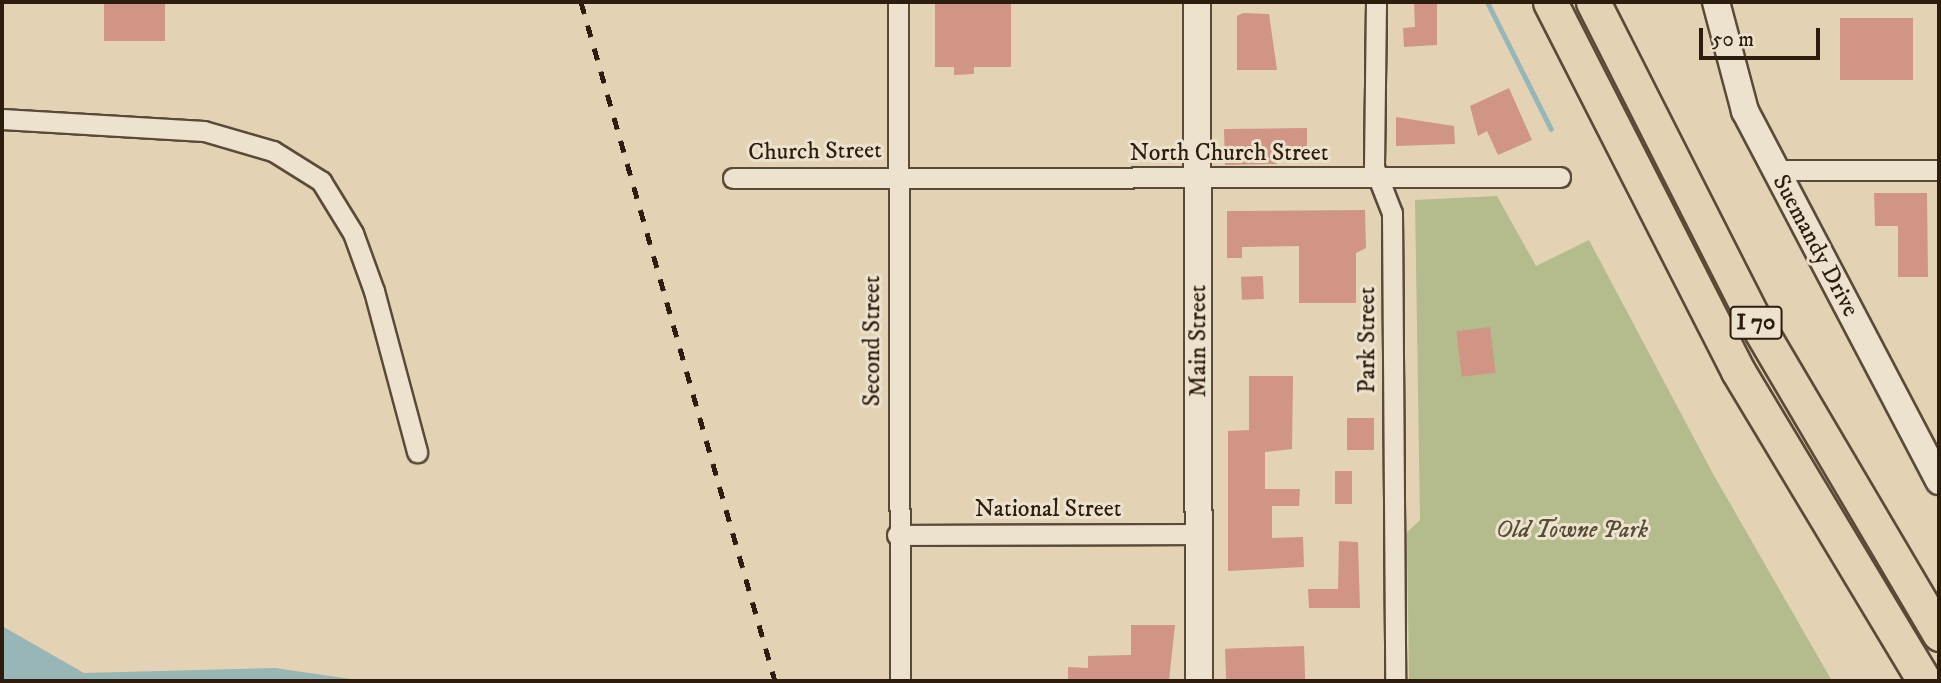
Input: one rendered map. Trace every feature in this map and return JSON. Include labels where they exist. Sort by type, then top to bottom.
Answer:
[{"type":"highway","name":"I 70","points":[[1550,2],[1738,371],[1924,681]]},
{"type":"highway","name":"I 70","points":[[1593,2],[1752,316],[1939,634]]},
{"type":"street","name":"Second Street","points":[[898,2],[897,535],[900,681]]},
{"type":"street","name":"Main Street","points":[[1197,2],[1199,681]]},
{"type":"street","name":"Park Street","points":[[1376,2],[1374,167],[1392,213],[1395,681]]},
{"type":"street","name":"Suemandy Drive","points":[[1716,2],[1745,111],[1939,481]]},
{"type":"street","points":[[2,119],[204,131],[273,151],[321,181],[353,233],[374,291],[417,453]]},
{"type":"street","points":[[1775,170],[1939,170]]},
{"type":"street","name":"Church Street","points":[[733,178],[897,175]]},
{"type":"street","name":"North Church Street","points":[[897,175],[1197,180],[1560,177]]},
{"type":"street","name":"National Street","points":[[897,535],[1200,534]]},
{"type":"green space","name":"Old Towne Park","points":[[1497,196],[1536,266],[1589,240],[1712,472],[1832,681],[1409,681],[1407,532],[1420,520],[1415,200]]},
{"type":"water","points":[[2,626],[84,673],[275,668],[365,681],[4,681]]},
{"type":"building","points":[[104,2],[165,2],[165,41],[104,41]]},
{"type":"building","points":[[935,2],[1011,2],[1011,67],[974,67],[974,74],[954,75],[954,67],[935,67]]},
{"type":"building","points":[[1414,2],[1437,2],[1437,45],[1404,47],[1403,28],[1415,27]]},
{"type":"building","points":[[1243,13],[1269,14],[1277,70],[1237,70],[1237,16]]},
{"type":"building","points":[[1840,18],[1913,18],[1913,80],[1840,80]]},
{"type":"building","points":[[1509,88],[1532,140],[1498,155],[1487,131],[1478,136],[1470,106]]},
{"type":"building","points":[[1396,117],[1454,126],[1455,144],[1396,146]]},
{"type":"building","points":[[1307,128],[1307,147],[1277,147],[1277,164],[1225,165],[1224,129]]},
{"type":"building","points":[[1874,193],[1927,193],[1928,277],[1898,277],[1898,226],[1875,226]]},
{"type":"building","points":[[1365,210],[1366,248],[1356,253],[1356,303],[1299,303],[1299,246],[1242,247],[1242,258],[1227,258],[1227,211]]},
{"type":"building","points":[[1263,276],[1264,299],[1242,300],[1241,277]]},
{"type":"building","points":[[1490,327],[1496,373],[1462,377],[1456,331]]},
{"type":"building","points":[[1249,376],[1293,376],[1292,449],[1265,452],[1265,489],[1300,489],[1299,506],[1272,506],[1272,538],[1303,537],[1304,567],[1228,571],[1228,431],[1249,430]]},
{"type":"building","points":[[1347,418],[1374,418],[1374,450],[1347,450]]},
{"type":"building","points":[[1335,471],[1352,471],[1352,504],[1335,504]]},
{"type":"building","points":[[1339,541],[1358,542],[1360,608],[1309,608],[1308,589],[1338,589]]},
{"type":"building","points":[[1131,625],[1175,625],[1169,681],[1068,681],[1068,667],[1088,668],[1088,656],[1131,655]]},
{"type":"building","points":[[1304,646],[1305,681],[1226,681],[1225,649]]},
{"type":"waterway","points":[[1487,2],[1551,129]]},
{"type":"railway","points":[[581,2],[775,681]]}]
